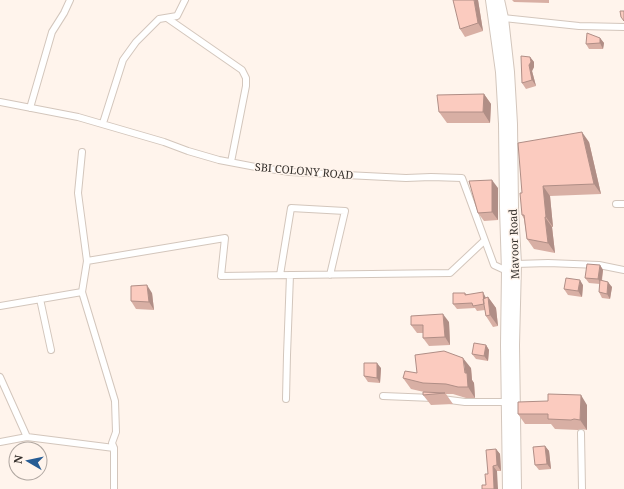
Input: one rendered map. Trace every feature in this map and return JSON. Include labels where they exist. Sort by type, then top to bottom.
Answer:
[{"type":"main road","name":"Mavoor Road","points":[[491,0],[502,80],[507,271],[506,402],[508,489]]},
{"type":"main road","name":"Mavoor Road","points":[[499,0],[503,18],[511,102],[513,208],[516,264],[514,345],[516,489]]},
{"type":"street","points":[[30,108],[52,32],[70,0]]},
{"type":"street","points":[[103,123],[123,60],[136,42],[159,19],[177,16],[185,0]]},
{"type":"street","points":[[167,18],[242,70],[246,78],[246,86],[231,162]]},
{"type":"street","points":[[503,18],[579,26],[624,27]]},
{"type":"street","name":"SBI COLONY ROAD","points":[[0,102],[103,123],[188,151],[231,162],[290,172],[406,178],[462,178],[494,265],[507,271]]},
{"type":"street","points":[[82,152],[78,193],[87,261],[82,292],[115,401],[116,432],[112,443],[114,448],[114,489]]},
{"type":"street","points":[[616,204],[624,204]]},
{"type":"street","points":[[280,275],[291,208],[344,211],[330,274]]},
{"type":"street","points":[[87,261],[225,238],[221,276],[450,273],[484,241]]},
{"type":"street","points":[[507,271],[516,264],[548,263],[599,265],[624,270]]},
{"type":"street","points":[[286,399],[290,275]]},
{"type":"street","points":[[0,306],[82,292]]},
{"type":"street","points":[[40,299],[51,350]]},
{"type":"street","points":[[0,377],[27,438]]},
{"type":"street","points":[[384,396],[453,399],[465,402],[506,402]]},
{"type":"street","points":[[581,434],[582,489]]},
{"type":"street","points":[[0,442],[27,438],[114,448]]},
{"type":"building","points":[[453,0],[474,0],[478,23],[460,29]]},
{"type":"building","points":[[620,11],[624,11],[624,21],[621,17]]},
{"type":"building","points":[[587,33],[600,38],[600,43],[586,44]]},
{"type":"building","points":[[521,56],[530,57],[531,62],[529,65],[532,80],[522,83]]},
{"type":"building","points":[[484,94],[483,112],[439,112],[437,95]]},
{"type":"building","points":[[582,132],[594,184],[543,186],[548,243],[527,239],[524,215],[522,215],[520,193],[522,193],[518,143]]},
{"type":"building","points":[[492,180],[492,212],[478,213],[469,181]]},
{"type":"building","points":[[587,264],[600,265],[598,279],[585,278]]},
{"type":"building","points":[[566,278],[580,280],[578,291],[564,289]]},
{"type":"building","points":[[600,280],[608,282],[607,294],[599,292]]},
{"type":"building","points":[[147,285],[149,302],[131,301],[131,286]]},
{"type":"building","points":[[483,292],[484,304],[473,306],[472,303],[453,304],[453,293],[465,293],[465,295]]},
{"type":"building","points":[[488,297],[490,315],[486,316],[483,299]]},
{"type":"building","points":[[443,314],[445,337],[423,338],[423,325],[411,325],[411,316]]},
{"type":"building","points":[[474,343],[486,345],[484,356],[472,354]]},
{"type":"building","points":[[444,351],[463,358],[465,373],[467,373],[468,387],[423,383],[403,378],[405,371],[417,373],[415,355]]},
{"type":"building","points":[[364,363],[377,363],[377,378],[364,376]]},
{"type":"building","points":[[423,392],[445,393],[423,395]]},
{"type":"building","points":[[548,394],[581,395],[580,420],[548,419],[548,414],[518,414],[518,402],[548,401]]},
{"type":"building","points":[[545,446],[547,464],[535,465],[533,447]]},
{"type":"building","points":[[496,449],[497,465],[493,466],[494,489],[482,489],[482,485],[486,485],[485,474],[488,474],[486,450]]}]
